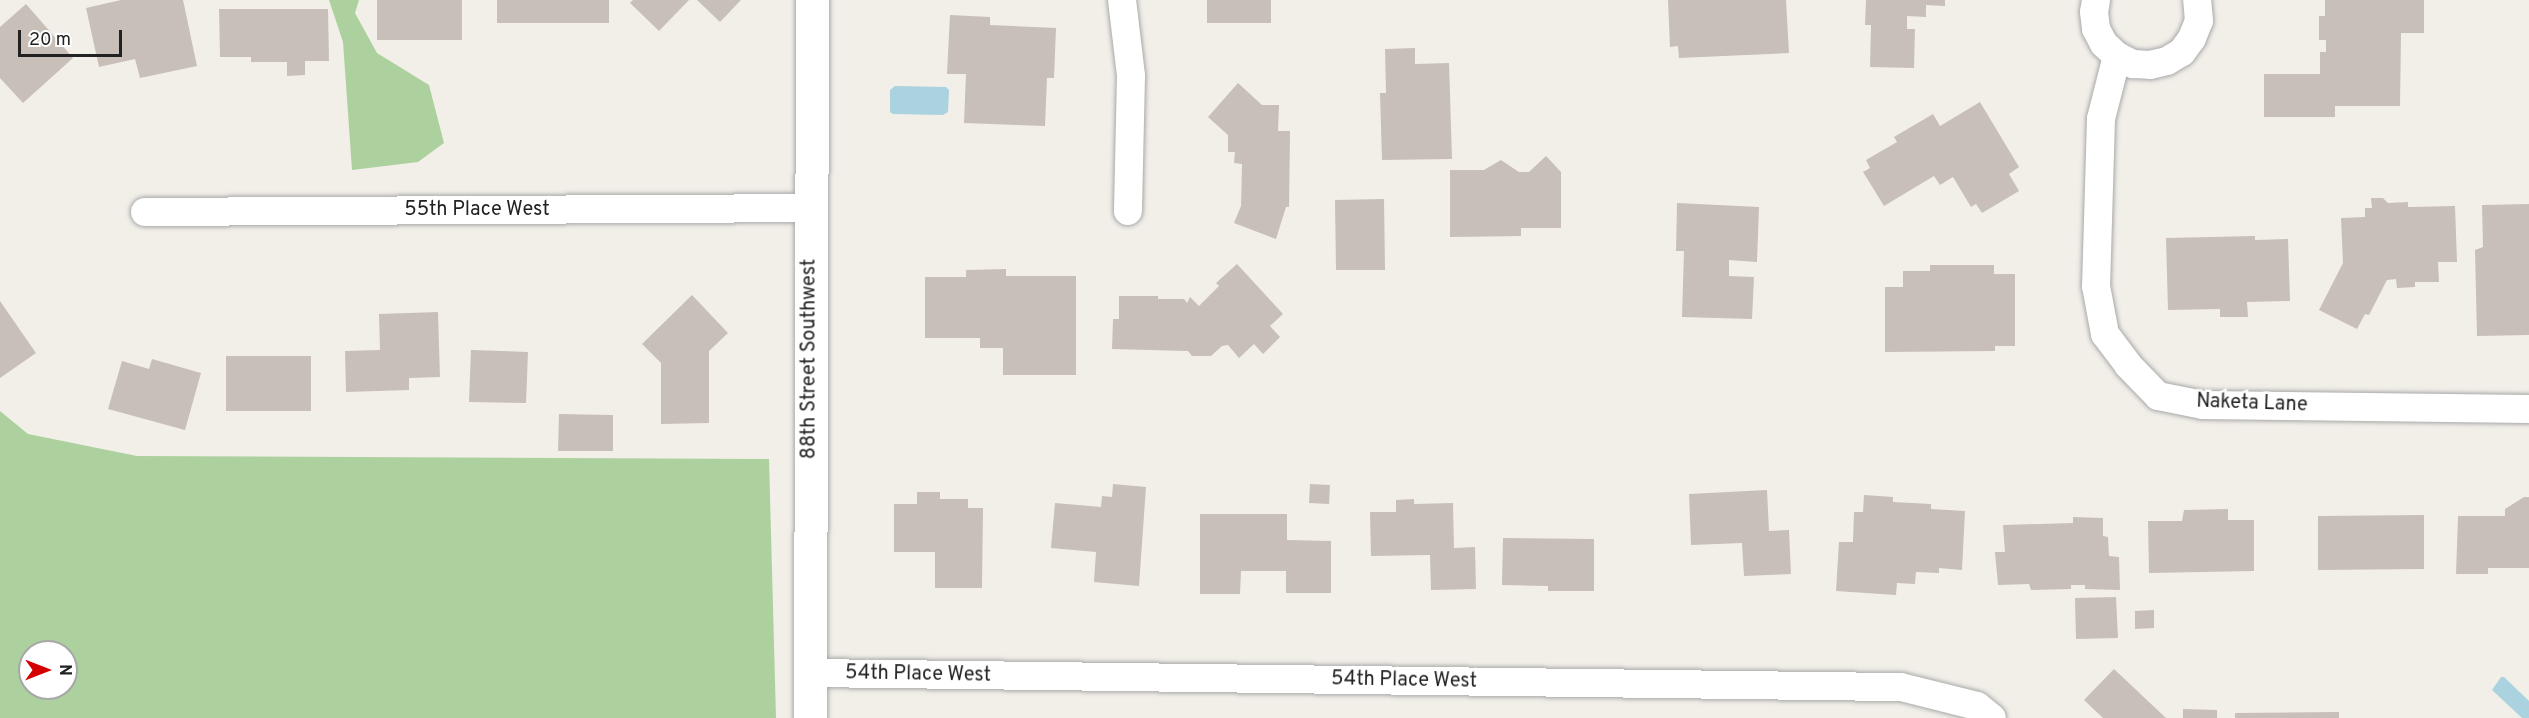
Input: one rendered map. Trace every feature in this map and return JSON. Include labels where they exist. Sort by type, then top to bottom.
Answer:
[{"type":"street","name":"88th Street Southwest","points":[[810,718],[812,0]]},
{"type":"street","points":[[1122,0],[1131,76],[1128,211]]},
{"type":"street","points":[[2096,0],[2096,29],[2104,44],[2117,56],[2133,64],[2150,65],[2167,61],[2182,52],[2193,38],[2199,21],[2198,0]]},
{"type":"street","name":"Naketa Lane","points":[[2117,56],[2101,119],[2096,286],[2105,334],[2128,365],[2158,396],[2203,405],[2529,409]]},
{"type":"street","name":"55th Place West","points":[[145,212],[810,208]]},
{"type":"street","name":"54th Place West","points":[[810,673],[1901,687],[1977,706],[1992,718]]},
{"type":"green space","points":[[329,0],[359,0],[355,13],[377,53],[429,85],[444,143],[418,162],[352,170],[343,42]]},
{"type":"green space","points":[[0,411],[28,434],[137,456],[769,459],[776,718],[0,718]]},
{"type":"water","points":[[895,86],[946,87],[949,90],[948,112],[943,115],[893,114],[890,112],[890,90]]},
{"type":"water","points":[[2501,677],[2504,677],[2529,701],[2529,718],[2522,718],[2492,690]]},
{"type":"building","points":[[121,0],[183,0],[197,66],[140,78],[135,59],[99,67],[86,8]]},
{"type":"building","points":[[377,0],[462,0],[462,40],[377,40]]},
{"type":"building","points":[[497,0],[609,0],[609,23],[497,23]]},
{"type":"building","points":[[633,0],[689,0],[659,31],[630,3]]},
{"type":"building","points":[[697,0],[741,0],[720,22]]},
{"type":"building","points":[[1207,0],[1271,0],[1271,23],[1207,23]]},
{"type":"building","points":[[1668,0],[1786,0],[1789,53],[1679,58],[1678,46],[1670,47]]},
{"type":"building","points":[[1866,0],[1945,0],[1945,6],[1926,5],[1926,17],[1907,16],[1907,29],[1915,29],[1914,68],[1870,67],[1871,25],[1865,25]]},
{"type":"building","points":[[2325,0],[2424,0],[2424,33],[2401,33],[2400,106],[2335,106],[2335,117],[2264,117],[2264,74],[2320,74],[2320,52],[2326,52],[2326,40],[2319,40],[2319,16],[2325,16]]},
{"type":"building","points":[[26,4],[73,58],[23,103],[0,78],[0,27]]},
{"type":"building","points":[[219,9],[328,9],[329,61],[305,61],[305,75],[287,76],[287,62],[251,62],[251,57],[220,57]]},
{"type":"building","points":[[950,15],[990,17],[990,25],[1056,28],[1054,78],[1047,78],[1045,126],[964,123],[966,74],[947,74]]},
{"type":"building","points":[[1415,48],[1415,64],[1449,63],[1452,159],[1382,160],[1380,93],[1386,93],[1385,49]]},
{"type":"building","points":[[1238,83],[1262,105],[1279,105],[1278,131],[1290,131],[1289,207],[1286,207],[1276,239],[1234,223],[1241,206],[1242,164],[1234,163],[1235,152],[1228,152],[1228,135],[1208,117]]},
{"type":"building","points":[[1980,102],[2019,167],[2009,174],[2019,191],[1982,213],[1976,204],[1971,207],[1953,177],[1940,185],[1934,176],[1884,206],[1863,172],[1870,168],[1866,160],[1897,142],[1894,137],[1933,114],[1940,126]]},
{"type":"building","points":[[1546,156],[1561,172],[1561,228],[1521,228],[1521,236],[1450,237],[1450,170],[1484,170],[1501,160],[1519,172],[1529,172]]},
{"type":"building","points":[[2371,198],[2383,198],[2388,203],[2408,202],[2408,207],[2455,206],[2457,262],[2438,262],[2439,282],[2415,282],[2415,287],[2397,288],[2396,279],[2387,280],[2369,315],[2365,314],[2357,329],[2319,310],[2343,263],[2341,218],[2365,217],[2365,208],[2372,208]]},
{"type":"building","points":[[1384,199],[1385,270],[1336,270],[1335,200]]},
{"type":"building","points":[[1677,203],[1759,207],[1757,262],[1729,260],[1729,276],[1754,277],[1752,319],[1682,317],[1684,251],[1676,251]]},
{"type":"building","points":[[2529,204],[2529,335],[2477,336],[2475,250],[2483,247],[2482,205]]},
{"type":"building","points":[[2255,236],[2255,240],[2288,239],[2290,301],[2247,302],[2248,317],[2220,317],[2220,309],[2168,310],[2166,238]]},
{"type":"building","points":[[1237,264],[1283,314],[1270,326],[1280,337],[1263,354],[1254,344],[1239,358],[1228,345],[1222,346],[1211,356],[1192,356],[1188,351],[1112,349],[1113,319],[1119,319],[1119,296],[1158,296],[1158,299],[1184,299],[1187,303],[1190,297],[1199,306],[1219,286],[1216,283]]},
{"type":"building","points":[[1930,265],[1994,265],[1994,274],[2015,274],[2015,346],[1995,346],[1995,351],[1885,352],[1885,287],[1903,287],[1903,271],[1930,271]]},
{"type":"building","points":[[1006,269],[1006,276],[1076,276],[1076,375],[1003,375],[1003,348],[980,348],[980,338],[925,338],[925,277],[966,277],[966,270]]},
{"type":"building","points":[[692,295],[728,333],[709,351],[709,423],[661,424],[661,363],[642,344]]},
{"type":"building","points":[[0,301],[36,353],[0,378]]},
{"type":"building","points":[[438,312],[440,377],[409,378],[409,390],[346,392],[345,351],[380,350],[379,314]]},
{"type":"building","points":[[471,350],[528,352],[526,403],[469,402]]},
{"type":"building","points":[[226,356],[311,356],[311,411],[226,411]]},
{"type":"building","points":[[152,359],[201,373],[185,430],[108,409],[122,361],[149,369]]},
{"type":"building","points":[[559,414],[613,415],[613,451],[558,451]]},
{"type":"building","points":[[1113,484],[1146,487],[1139,586],[1094,582],[1096,552],[1051,548],[1055,503],[1101,507],[1102,496],[1112,497]]},
{"type":"building","points":[[1310,484],[1330,485],[1329,504],[1309,503]]},
{"type":"building","points":[[1767,490],[1769,531],[1789,530],[1791,574],[1744,576],[1742,543],[1691,545],[1689,494]]},
{"type":"building","points":[[917,492],[940,492],[940,499],[968,499],[968,508],[983,508],[982,588],[935,588],[935,552],[894,552],[894,504],[917,504]]},
{"type":"building","points":[[1864,495],[1893,497],[1893,502],[1931,504],[1931,509],[1965,511],[1962,570],[1939,568],[1939,573],[1916,572],[1915,584],[1897,583],[1896,595],[1836,591],[1839,542],[1853,542],[1854,512],[1863,512]]},
{"type":"building","points":[[2524,497],[2529,497],[2529,568],[2488,568],[2488,574],[2456,574],[2458,516],[2505,516],[2505,509]]},
{"type":"building","points":[[1414,499],[1414,504],[1453,503],[1454,548],[1475,547],[1476,589],[1431,590],[1430,555],[1371,556],[1370,512],[1396,512],[1396,500]]},
{"type":"building","points":[[2228,509],[2228,520],[2254,520],[2254,571],[2149,573],[2148,521],[2182,521],[2184,510]]},
{"type":"building","points":[[1200,514],[1287,514],[1287,540],[1331,541],[1331,593],[1286,593],[1286,571],[1241,571],[1240,594],[1200,594]]},
{"type":"building","points":[[2424,515],[2424,569],[2318,570],[2318,516]]},
{"type":"building","points":[[2073,517],[2103,518],[2103,536],[2108,537],[2109,556],[2119,557],[2120,590],[2085,589],[2085,585],[2071,585],[2071,589],[2031,590],[2029,584],[1998,585],[1995,552],[2005,552],[2003,525],[2073,523]]},
{"type":"building","points":[[1503,538],[1594,539],[1594,591],[1548,591],[1548,586],[1502,585]]},
{"type":"building","points":[[2116,597],[2118,638],[2076,639],[2075,598]]},
{"type":"building","points":[[2154,610],[2154,628],[2135,629],[2135,611]]},
{"type":"building","points":[[2114,669],[2166,718],[2103,718],[2084,700]]},
{"type":"building","points":[[2183,709],[2217,710],[2217,718],[2183,718]]},
{"type":"building","points":[[2339,712],[2339,718],[2235,718],[2235,713]]}]
